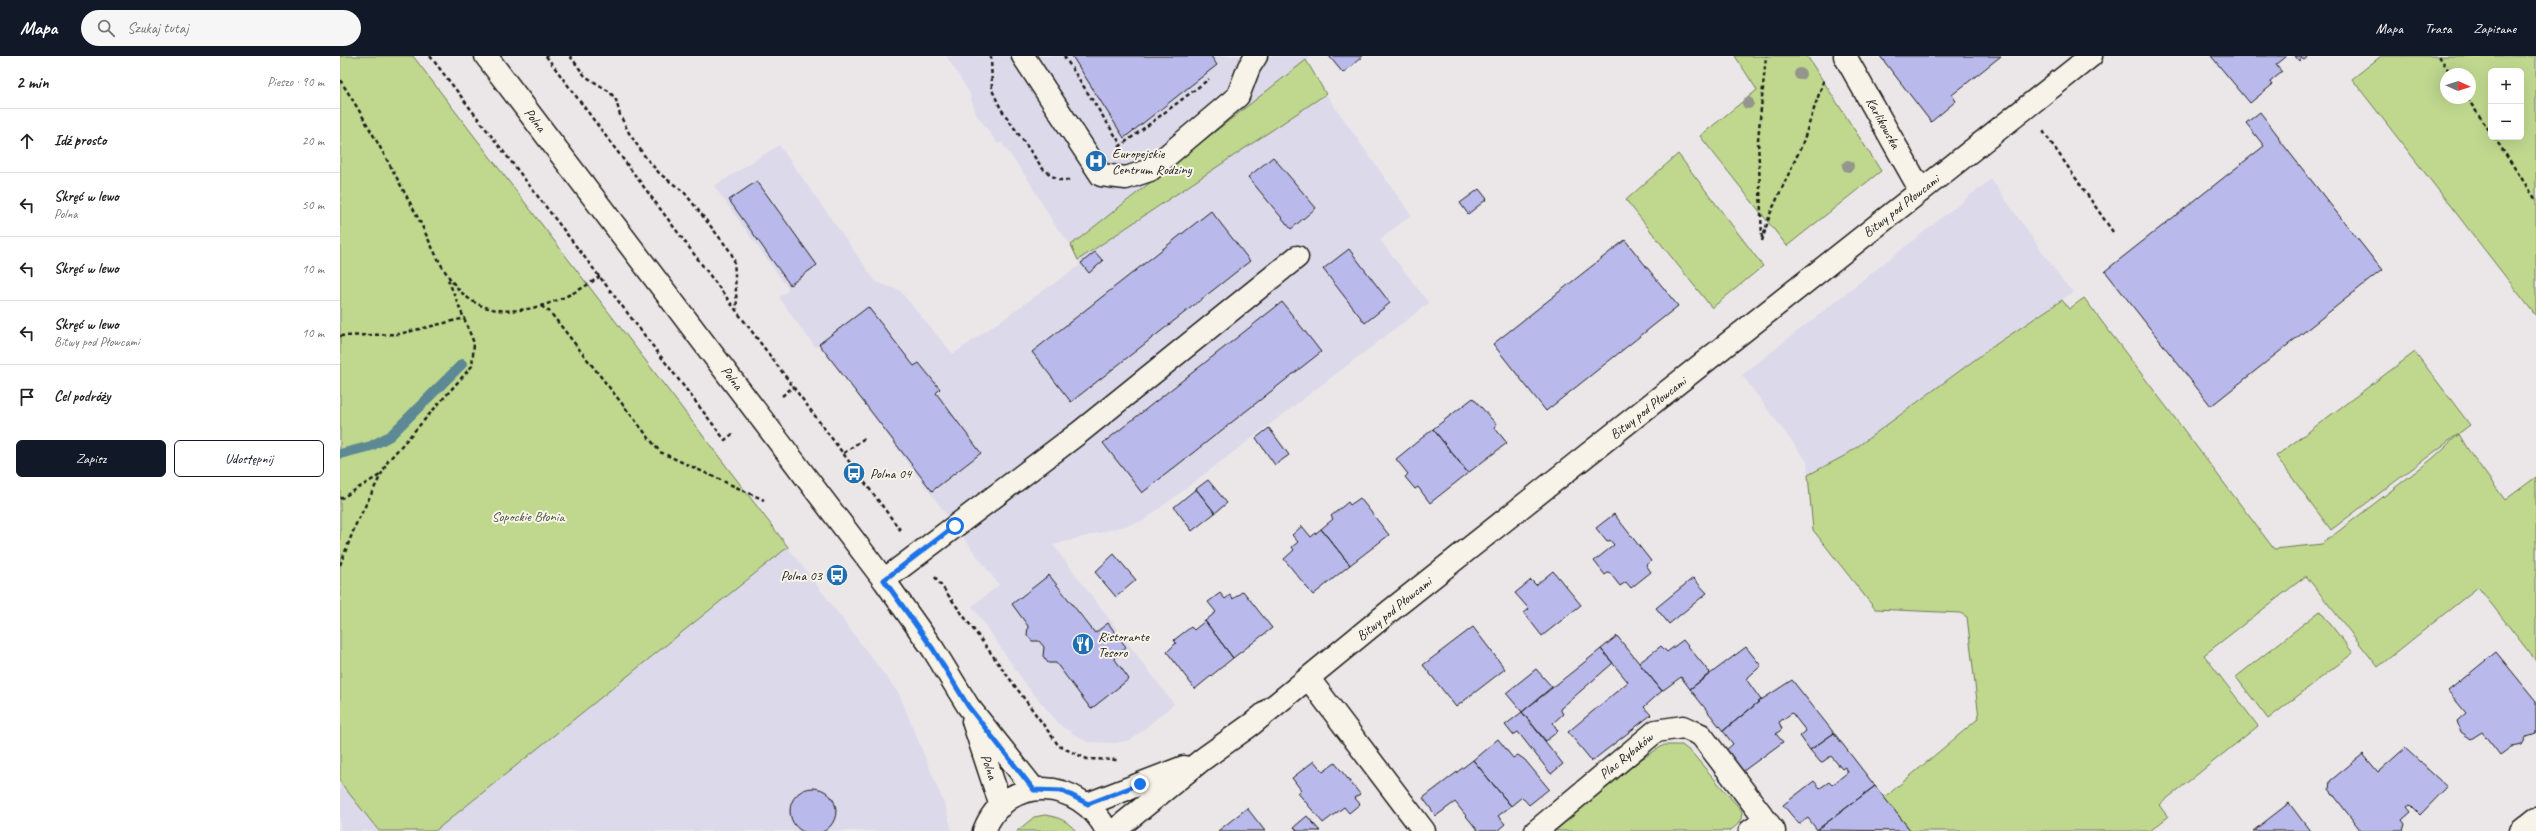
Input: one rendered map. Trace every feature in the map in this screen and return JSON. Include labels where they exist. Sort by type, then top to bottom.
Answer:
[{"type":"street","name":"Polna","points":[[486,56],[884,580],[933,649],[968,706],[1034,790]]},
{"type":"street","points":[[1023,56],[1101,175],[1113,178],[1126,178],[1150,170],[1238,96],[1249,66],[1256,56]]},
{"type":"street","name":"Karlikowska","points":[[1845,56],[1921,191]]},
{"type":"street","name":"Bitwy pod Płowcami","points":[[1114,831],[1204,759],[1252,724],[1309,679],[1390,611],[2091,56]]},
{"type":"street","points":[[884,580],[1080,432],[1297,257]]},
{"type":"street","points":[[1309,679],[1424,831]]},
{"type":"street","name":"Polna","points":[[968,706],[1001,806]]},
{"type":"street","name":"Plac Rybaków","points":[[1536,831],[1656,731],[1674,727],[1692,729],[1701,735],[1763,827]]},
{"type":"street","name":"Bitwy pod Płowcami","points":[[1088,804],[1204,759]]},
{"type":"street","points":[[984,831],[988,822],[1001,806],[1016,795],[1034,790],[1063,791],[1088,804],[1100,818],[1106,831]]},
{"type":"street","points":[[2521,831],[2536,819]]},
{"type":"path","points":[[430,56],[725,440]]},
{"type":"path","points":[[546,56],[737,310],[734,259],[730,251],[684,192],[660,174],[646,158],[629,133],[620,115],[616,100],[610,92],[585,76],[570,56]]},
{"type":"path","points":[[991,56],[992,90],[1001,109],[1043,169],[1058,180],[1073,180]]},
{"type":"path","points":[[1064,56],[1122,146],[1210,78]]},
{"type":"path","points":[[1766,56],[1758,140],[1762,240],[1770,214],[1802,145],[1824,76]]},
{"type":"path","points":[[2439,56],[2447,68]]},
{"type":"path","points":[[340,80],[360,112],[446,275],[466,318],[474,343],[472,366],[388,461],[380,474],[340,565]]},
{"type":"path","points":[[2471,104],[2488,129]]},
{"type":"path","points":[[1152,116],[1154,120]]},
{"type":"path","points":[[2041,127],[2114,232]]},
{"type":"path","points":[[2496,140],[2536,200]]},
{"type":"path","points":[[446,275],[473,302],[490,308],[528,311],[582,290],[600,276]]},
{"type":"path","points":[[541,306],[550,312],[660,452],[764,500]]},
{"type":"path","points":[[340,336],[399,334],[466,318]]},
{"type":"path","points":[[844,454],[866,437]]},
{"type":"path","points":[[340,499],[380,474]]},
{"type":"shaded area","name":"Europejskie Centrum Rodziny","points":[[946,56],[1312,56],[1071,245],[1054,224],[1027,178],[1001,142],[998,144],[976,114],[969,92]]},
{"type":"shaded area","points":[[1326,94],[1411,215],[1380,240],[1429,303],[1143,521],[1053,545],[1174,704],[1131,740],[1116,743],[1087,742],[1061,726],[1026,685],[972,606],[999,585],[820,345],[815,347],[794,319],[779,297],[789,290],[714,186],[779,145],[876,282],[899,290],[953,354],[1080,265],[1078,260]]},
{"type":"shaded area","points":[[1991,179],[2062,280],[2073,292],[1992,347],[1846,455],[1808,475],[1807,462],[1742,375]]},
{"type":"shaded area","points":[[788,547],[899,694],[946,808],[952,831],[435,831]]},
{"type":"shaded area","points":[[340,782],[379,831],[340,831]]},
{"type":"green space","name":"Sopockie Błonia","points":[[340,56],[413,56],[788,547],[435,831],[379,831],[340,782]]},
{"type":"green space","points":[[1735,56],[1807,56],[1881,171],[1787,246],[1700,136],[1757,90]]},
{"type":"green space","points":[[2381,56],[2536,56],[2536,316],[2352,79]]},
{"type":"green space","points":[[1306,60],[1326,94],[1078,260],[1071,245]]},
{"type":"green space","points":[[1678,154],[1763,266],[1712,308],[1626,200]]},
{"type":"green space","points":[[2084,298],[2274,549],[2322,544],[2432,459],[2459,434],[2467,448],[2505,500],[2536,477],[2536,661],[2478,587],[2378,667],[2306,576],[2204,655],[2258,726],[2159,805],[2168,817],[2150,831],[1911,831],[1884,798],[1979,718],[1967,617],[1960,613],[1875,609],[1813,530],[1808,475],[1846,455],[1992,347],[2062,300],[2069,309]]},
{"type":"green space","points":[[2415,352],[2470,425],[2331,530],[2276,456]]},
{"type":"green space","points":[[2320,611],[2353,653],[2268,719],[2236,677]]},
{"type":"green space","points":[[1664,745],[1682,745],[1692,753],[1742,811],[1740,821],[1737,825],[1729,831],[1551,831],[1640,760]]},
{"type":"green space","points":[[1045,815],[1062,820],[1076,831],[1017,831],[1034,817]]},
{"type":"building","points":[[1072,56],[1211,56],[1217,65],[1124,138]]},
{"type":"building","points":[[1329,56],[1363,56],[1343,73]]},
{"type":"building","points":[[1880,56],[2001,56],[1952,95],[1956,101],[1931,122]]},
{"type":"building","points":[[2211,56],[2287,56],[2276,65],[2282,72],[2270,82],[2272,85],[2250,103]]},
{"type":"building","points":[[2295,56],[2309,56],[2304,60],[2301,58],[2299,61]]},
{"type":"building","points":[[2260,112],[2279,137],[2278,138],[2382,270],[2211,406],[2105,271],[2264,146],[2246,123]]},
{"type":"building","points":[[1273,157],[1316,208],[1291,229],[1248,177]]},
{"type":"building","points":[[757,181],[817,265],[790,285],[729,200]]},
{"type":"building","points":[[1479,189],[1487,199],[1468,214],[1460,203]]},
{"type":"building","points":[[1211,211],[1250,261],[1071,402],[1032,352]]},
{"type":"building","points":[[1625,240],[1678,306],[1546,411],[1493,344]]},
{"type":"building","points":[[1349,249],[1390,303],[1365,323],[1323,269]]},
{"type":"building","points":[[1095,252],[1103,261],[1089,273],[1081,263]]},
{"type":"building","points":[[1282,302],[1321,352],[1142,493],[1103,443]]},
{"type":"building","points":[[868,307],[914,366],[919,363],[940,389],[936,393],[981,453],[932,491],[819,344]]},
{"type":"building","points":[[1473,398],[1497,425],[1494,427],[1507,443],[1468,473],[1433,429]]},
{"type":"building","points":[[1269,428],[1289,455],[1275,465],[1256,438]]},
{"type":"building","points":[[1433,429],[1468,473],[1430,503],[1418,487],[1415,489],[1405,477],[1408,474],[1396,459]]},
{"type":"building","points":[[1208,480],[1227,503],[1215,513],[1196,489]]},
{"type":"building","points":[[1196,489],[1215,513],[1192,531],[1174,507]]},
{"type":"building","points":[[1360,498],[1389,535],[1350,565],[1321,529],[1333,519],[1331,516],[1348,502],[1350,505]]},
{"type":"building","points":[[1614,514],[1651,561],[1646,565],[1651,572],[1631,588],[1626,582],[1620,586],[1609,572],[1605,575],[1594,561],[1614,545],[1610,540],[1607,542],[1596,528]]},
{"type":"building","points":[[1302,526],[1311,537],[1321,529],[1350,565],[1313,595],[1284,559],[1294,550],[1292,547],[1298,542],[1292,535]]},
{"type":"building","points":[[1114,554],[1136,580],[1116,597],[1095,572]]},
{"type":"building","points":[[1553,571],[1581,605],[1542,636],[1524,613],[1529,609],[1515,593],[1531,580],[1536,585]]},
{"type":"building","name":"Ristorante Tesoro","points":[[1049,575],[1095,633],[1108,623],[1126,647],[1114,658],[1129,679],[1091,709],[1056,663],[1048,663],[1043,656],[1044,647],[1039,641],[1032,641],[1027,635],[1028,626],[1012,604]]},
{"type":"building","points":[[1693,578],[1707,593],[1669,624],[1656,608]]},
{"type":"building","points":[[1243,591],[1272,628],[1233,658],[1205,621],[1216,612],[1208,602],[1220,593],[1225,599],[1230,595],[1233,599]]},
{"type":"building","points":[[1205,621],[1233,658],[1195,689],[1167,652],[1176,643],[1174,640],[1191,627],[1194,630]]},
{"type":"building","points":[[1473,627],[1505,669],[1456,707],[1423,665]]},
{"type":"building","points":[[1617,636],[1662,691],[1644,707],[1651,715],[1592,761],[1568,732],[1628,682],[1601,649]]},
{"type":"building","points":[[1683,640],[1710,673],[1690,689],[1681,677],[1662,691],[1639,663],[1661,646],[1667,652]]},
{"type":"building","points":[[1746,647],[1761,666],[1746,679],[1761,700],[1723,731],[1690,689]]},
{"type":"building","points":[[1601,649],[1613,663],[1560,709],[1563,714],[1553,723],[1558,731],[1546,741],[1522,712]]},
{"type":"building","points":[[2496,652],[2536,701],[2536,733],[2527,736],[2522,745],[2511,747],[2500,755],[2482,732],[2471,739],[2461,732],[2457,721],[2466,713],[2448,691]]},
{"type":"building","points":[[1536,669],[1552,687],[1522,712],[1506,693]]},
{"type":"building","points":[[1792,680],[1834,733],[1810,750],[1800,736],[1806,731],[1792,713],[1779,722],[1782,729],[1776,734],[1783,742],[1742,772],[1725,751],[1733,744],[1723,731],[1761,700]]},
{"type":"building","points":[[1522,712],[1563,764],[1551,774],[1518,732],[1513,735],[1505,725]]},
{"type":"building","points":[[1834,733],[1875,786],[1817,830],[1808,818],[1799,824],[1783,805],[1814,781],[1820,788],[1829,782],[1832,785],[1848,772],[1845,767],[1842,769],[1831,756],[1821,763],[1810,750]]},
{"type":"building","points":[[1498,739],[1513,758],[1518,755],[1525,760],[1549,789],[1529,805],[1522,797],[1511,806],[1473,760]]},
{"type":"building","points":[[2405,748],[2447,787],[2420,815],[2410,805],[2407,807],[2411,812],[2402,820],[2405,824],[2403,831],[2361,831],[2329,789],[2330,781],[2363,754],[2378,772]]},
{"type":"building","points":[[1473,760],[1511,806],[1498,816],[1505,824],[1497,831],[1478,831],[1455,802],[1436,816],[1423,798]]},
{"type":"building","points":[[1314,761],[1323,772],[1335,763],[1360,794],[1355,798],[1360,804],[1349,813],[1344,807],[1323,823],[1298,793],[1301,790],[1292,778]]},
{"type":"building","points":[[1875,786],[1911,831],[1817,830]]},
{"type":"building","points":[[813,788],[826,792],[832,798],[836,811],[832,824],[822,832],[804,832],[800,830],[794,824],[790,811],[794,798],[800,792]]},
{"type":"building","points":[[2289,803],[2310,831],[2253,831]]},
{"type":"building","points":[[1247,808],[1265,831],[1218,831]]},
{"type":"building","points":[[1307,816],[1320,831],[1297,831],[1294,827]]},
{"type":"waterway","points":[[340,454],[371,446],[390,436],[462,364]]},
{"type":"place","name":"Europejskie Centrum Rodziny","points":[[1096,161]]},
{"type":"place","name":"Polna 04","points":[[854,473]]},
{"type":"place","name":"Polna 03","points":[[837,575]]},
{"type":"place","name":"Ristorante Tesoro","points":[[1083,644]]},
{"type":"route","points":[[955,526],[884,580],[933,649],[968,706],[1034,790],[1048,789],[1063,791],[1076,796],[1088,804],[1140,784]]}]
